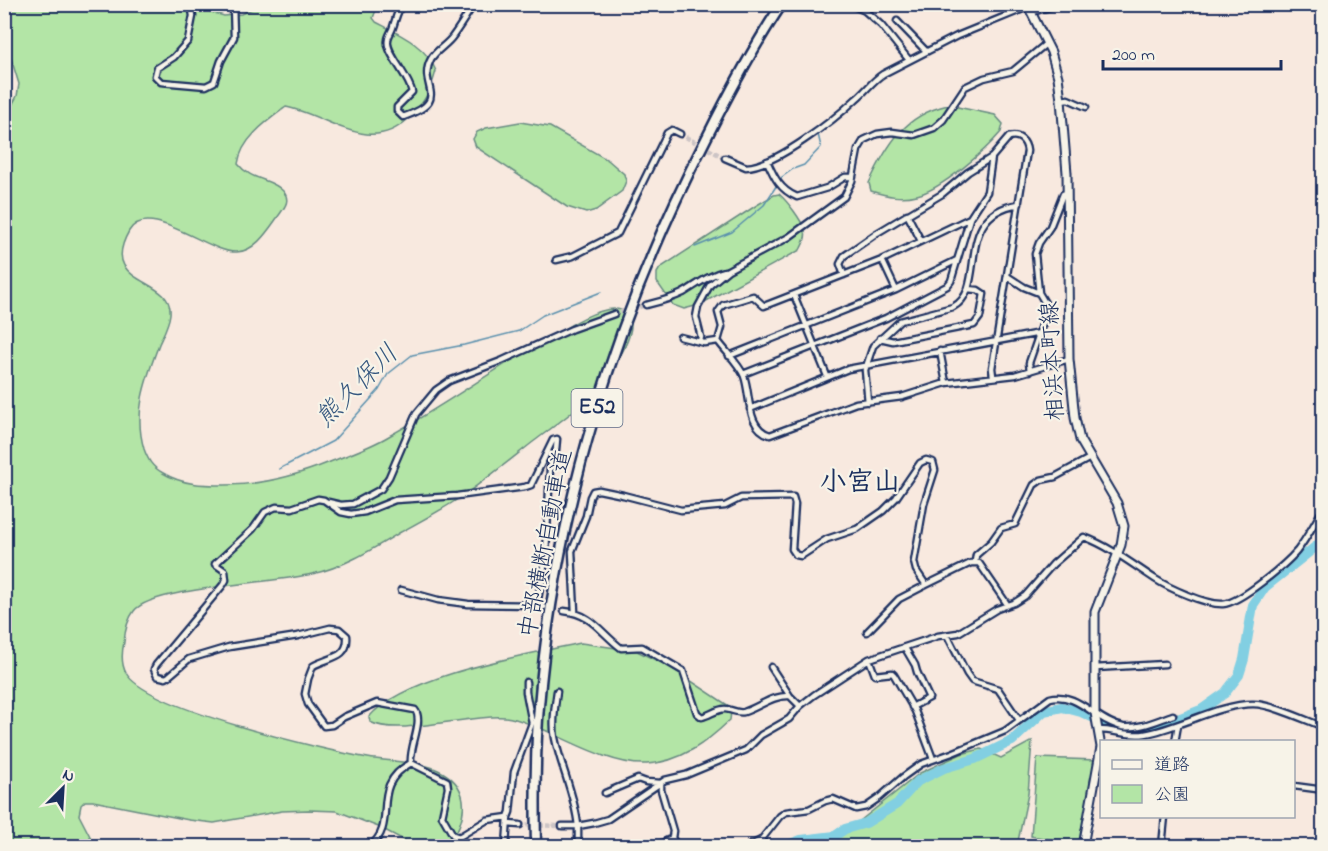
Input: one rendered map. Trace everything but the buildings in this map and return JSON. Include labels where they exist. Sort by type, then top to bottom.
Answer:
[{"type":"highway","name":"中部横断自動車道","points":[[536,846],[535,797],[539,704],[561,547],[580,467],[631,304],[653,250],[721,108],[782,4]]},
{"type":"main road","name":"相浜本町線","points":[[1029,8],[1047,43],[1056,69],[1061,100],[1066,153],[1070,359],[1075,418],[1080,440],[1122,514],[1124,534],[1095,612],[1097,720],[1100,740]]},
{"type":"main road","name":"相浜本町線","points":[[1083,846],[1100,752]]},
{"type":"street","points":[[191,4],[193,12],[190,34],[174,57],[157,68],[155,76],[161,82],[206,86],[214,82],[221,61],[234,37],[233,4]]},
{"type":"street","points":[[402,4],[395,17],[388,40],[388,49],[405,74],[412,92],[397,107],[397,111],[403,117],[417,112],[427,104],[432,92],[428,74],[429,63],[432,57],[453,37],[474,4]]},
{"type":"street","points":[[849,4],[865,12],[880,25],[909,60]]},
{"type":"street","points":[[725,158],[746,167],[767,161],[810,137],[858,98],[875,79],[926,51],[1029,8],[1069,4]]},
{"type":"street","points":[[1122,4],[1130,4]]},
{"type":"street","points":[[897,21],[926,51]]},
{"type":"street","points":[[700,341],[696,317],[710,285],[728,270],[789,237],[844,197],[853,177],[860,145],[869,136],[892,132],[914,135],[934,128],[940,124],[965,87],[984,78],[1012,71],[1047,43]]},
{"type":"street","points":[[1061,100],[1068,99],[1086,108]]},
{"type":"street","points":[[556,260],[585,251],[618,233],[667,133],[672,130],[680,134]]},
{"type":"street","points":[[844,275],[840,264],[844,256],[907,214],[942,194],[968,172],[992,158],[1009,137],[1014,136],[1024,141],[1027,151],[992,368],[993,376]]},
{"type":"street","points":[[743,374],[886,318],[947,286],[951,281],[970,218],[987,192],[992,158]]},
{"type":"street","points":[[767,161],[779,184],[797,197],[827,188],[845,177],[853,177]]},
{"type":"street","points":[[1030,371],[1029,363],[1048,308],[1040,293],[1036,250],[1050,227],[1059,199],[1063,194],[1067,194]]},
{"type":"street","points":[[868,402],[865,381],[866,365],[873,346],[900,321],[959,304],[968,289],[980,230],[994,212],[1019,204]]},
{"type":"street","points":[[907,214],[921,241]]},
{"type":"street","points":[[718,341],[722,327],[718,312],[723,305],[753,296],[764,306],[882,260],[970,218]]},
{"type":"street","points":[[882,260],[896,290]]},
{"type":"street","points":[[729,357],[896,290],[957,260]]},
{"type":"street","points":[[646,305],[682,294],[707,276],[728,270]]},
{"type":"street","points":[[1007,276],[1024,287],[1040,293]]},
{"type":"street","points":[[880,338],[893,341],[974,325],[980,317],[984,294],[978,290],[968,289]]},
{"type":"street","points":[[794,295],[827,376]]},
{"type":"street","points":[[411,763],[411,749],[419,719],[416,710],[377,703],[327,726],[321,723],[308,704],[306,690],[313,666],[341,655],[346,649],[347,636],[339,629],[330,628],[298,636],[229,647],[189,659],[166,678],[157,676],[154,669],[223,585],[225,571],[214,564],[253,529],[265,512],[276,507],[292,508],[311,500],[324,500],[333,504],[353,504],[381,489],[389,477],[416,414],[436,390],[449,381],[501,361],[572,328],[614,314]]},
{"type":"street","points":[[750,409],[827,376],[866,365],[1040,333]]},
{"type":"street","points":[[680,337],[704,344],[718,341]]},
{"type":"street","points":[[718,341],[743,374],[750,409],[763,431],[773,435],[856,403],[902,397],[946,383],[1015,375],[1070,359]]},
{"type":"street","points":[[939,351],[946,383]]},
{"type":"street","points":[[324,500],[341,512],[351,514],[364,512],[395,500],[457,496],[525,487],[531,485],[553,440],[557,439],[550,468],[546,555],[537,605]]},
{"type":"street","points":[[975,562],[976,555],[991,542],[1001,528],[1015,524],[1034,485],[1041,480],[1055,477],[1090,458]]},
{"type":"street","points":[[575,612],[572,551],[594,491],[615,493],[681,510],[725,506],[741,498],[793,497],[795,504],[792,549],[796,555],[801,556],[827,539],[857,529],[870,521],[890,505],[920,463],[926,460],[933,462],[935,470],[924,504],[914,567],[926,585]]},
{"type":"street","points":[[562,826],[594,824],[608,819],[664,780],[686,775],[746,750],[761,735],[789,719],[800,706],[833,681],[869,659],[939,636],[958,633],[1007,604],[1014,603],[1025,596],[1080,538],[1088,538],[1118,554],[1166,585],[1222,604],[1229,603],[1256,587],[1294,554],[1323,508]]},
{"type":"street","points":[[867,632],[898,599],[975,562]]},
{"type":"street","points":[[975,562],[979,563],[1007,604]]},
{"type":"street","points":[[401,590],[438,600],[468,604],[544,607]]},
{"type":"street","points":[[564,611],[575,612],[590,619],[621,648],[642,647],[683,671],[697,713],[702,717],[724,709],[745,712],[778,697],[790,696]]},
{"type":"street","points":[[947,635],[967,675],[976,683],[998,689],[1019,720]]},
{"type":"street","points":[[905,648],[915,665],[929,699],[912,707]]},
{"type":"street","points":[[869,659],[875,675],[892,673],[894,675],[912,707],[933,759]]},
{"type":"street","points":[[1095,668],[1166,664]]},
{"type":"street","points":[[771,667],[790,696],[800,706]]},
{"type":"street","points":[[506,846],[514,772],[531,723],[526,682]]},
{"type":"street","points":[[557,691],[554,719],[555,738],[573,795],[578,826],[578,846]]},
{"type":"street","points":[[749,846],[761,840],[780,816],[786,812],[809,809],[825,801],[833,800],[856,809],[866,807],[914,769],[933,759],[1005,731],[1043,701],[1056,696],[1068,699],[1097,720],[1125,735],[1139,735],[1178,725],[1213,712],[1251,704],[1323,727]]},
{"type":"street","points":[[1097,720],[1131,727],[1173,715]]},
{"type":"street","points":[[1175,740],[1178,725]]},
{"type":"street","points":[[411,763],[447,781],[448,788],[442,816],[453,835],[459,837],[487,820],[508,817]]},
{"type":"street","points":[[370,846],[382,830],[387,788],[390,781],[411,763]]},
{"type":"street","points":[[605,793],[638,779],[661,783]]},
{"type":"street","points":[[661,783],[660,790],[673,831],[672,838],[677,846]]},
{"type":"street","points":[[1295,786],[1323,790]]},
{"type":"street","points":[[1162,846],[1165,818]]},
{"type":"street","points":[[508,824],[520,825]]},
{"type":"street","points":[[656,846],[672,838]]},
{"type":"green space","points":[[5,5],[199,5],[224,16],[241,14],[260,5],[378,5],[373,18],[376,22],[403,36],[419,48],[432,62],[436,71],[429,92],[408,119],[393,129],[378,134],[363,134],[348,130],[302,111],[286,107],[256,131],[244,147],[238,164],[249,174],[278,187],[286,195],[287,202],[265,235],[249,248],[237,252],[225,250],[180,230],[150,221],[138,223],[129,231],[122,249],[122,262],[129,272],[161,293],[168,302],[170,314],[142,396],[140,422],[144,449],[149,460],[156,468],[171,477],[201,484],[239,485],[279,479],[304,472],[382,440],[585,317],[614,309],[626,312],[631,321],[630,333],[624,348],[607,377],[592,395],[482,482],[440,510],[368,552],[324,571],[164,596],[145,603],[134,611],[128,622],[122,653],[126,673],[140,687],[166,700],[200,714],[278,737],[368,758],[435,768],[452,779],[459,788],[463,807],[459,827],[448,846],[415,846],[381,828],[337,811],[282,811],[214,823],[85,801],[81,805],[79,815],[95,846],[5,846],[4,120],[17,96],[19,84],[5,39]]},
{"type":"green space","points":[[948,105],[995,115],[1003,124],[1001,132],[962,168],[927,191],[900,197],[871,191],[869,183],[890,144],[908,124],[920,116]]},
{"type":"green space","points":[[520,122],[550,127],[608,160],[624,174],[626,181],[622,191],[596,210],[586,213],[567,207],[476,147],[473,139],[477,132],[486,128]]},
{"type":"green space","points":[[779,194],[794,211],[805,231],[800,250],[699,305],[684,309],[673,305],[657,282],[657,273],[660,268],[757,205]]},
{"type":"green space","points":[[581,643],[637,651],[670,667],[729,706],[730,720],[693,750],[671,759],[647,764],[634,764],[607,757],[523,721],[509,718],[491,717],[398,727],[382,726],[370,722],[369,717],[386,702],[437,678],[499,661]]},
{"type":"green space","points":[[1032,741],[1028,794],[1017,846],[821,846],[846,832],[920,773],[961,754],[981,749],[1001,758]]},
{"type":"green space","points":[[1037,758],[1097,760],[1081,844],[1031,836]]},
{"type":"waterway","name":"熊久保川","points":[[695,247],[732,232],[764,205],[782,177],[804,165],[821,147],[818,134]]},
{"type":"waterway","name":"熊久保川","points":[[279,469],[333,441],[379,390],[388,374],[412,355],[519,331],[543,315],[601,292]]},
{"type":"waterway","points":[[786,846],[801,840],[835,836],[845,829],[866,823],[897,804],[918,781],[944,768],[975,759],[1012,741],[1044,711],[1062,707],[1081,712],[1122,731],[1142,730],[1201,710],[1225,693],[1239,675],[1253,605],[1265,587],[1324,540]]},
{"type":"waterway","points":[[1318,846],[1324,830]]},
{"type":"tunnel","points":[[680,134],[725,158]]},
{"type":"tunnel","points":[[614,314],[646,305]]},
{"type":"tunnel","points":[[520,825],[562,826]]},
{"type":"district","name":"小宮山","points":[[860,483]]}]
